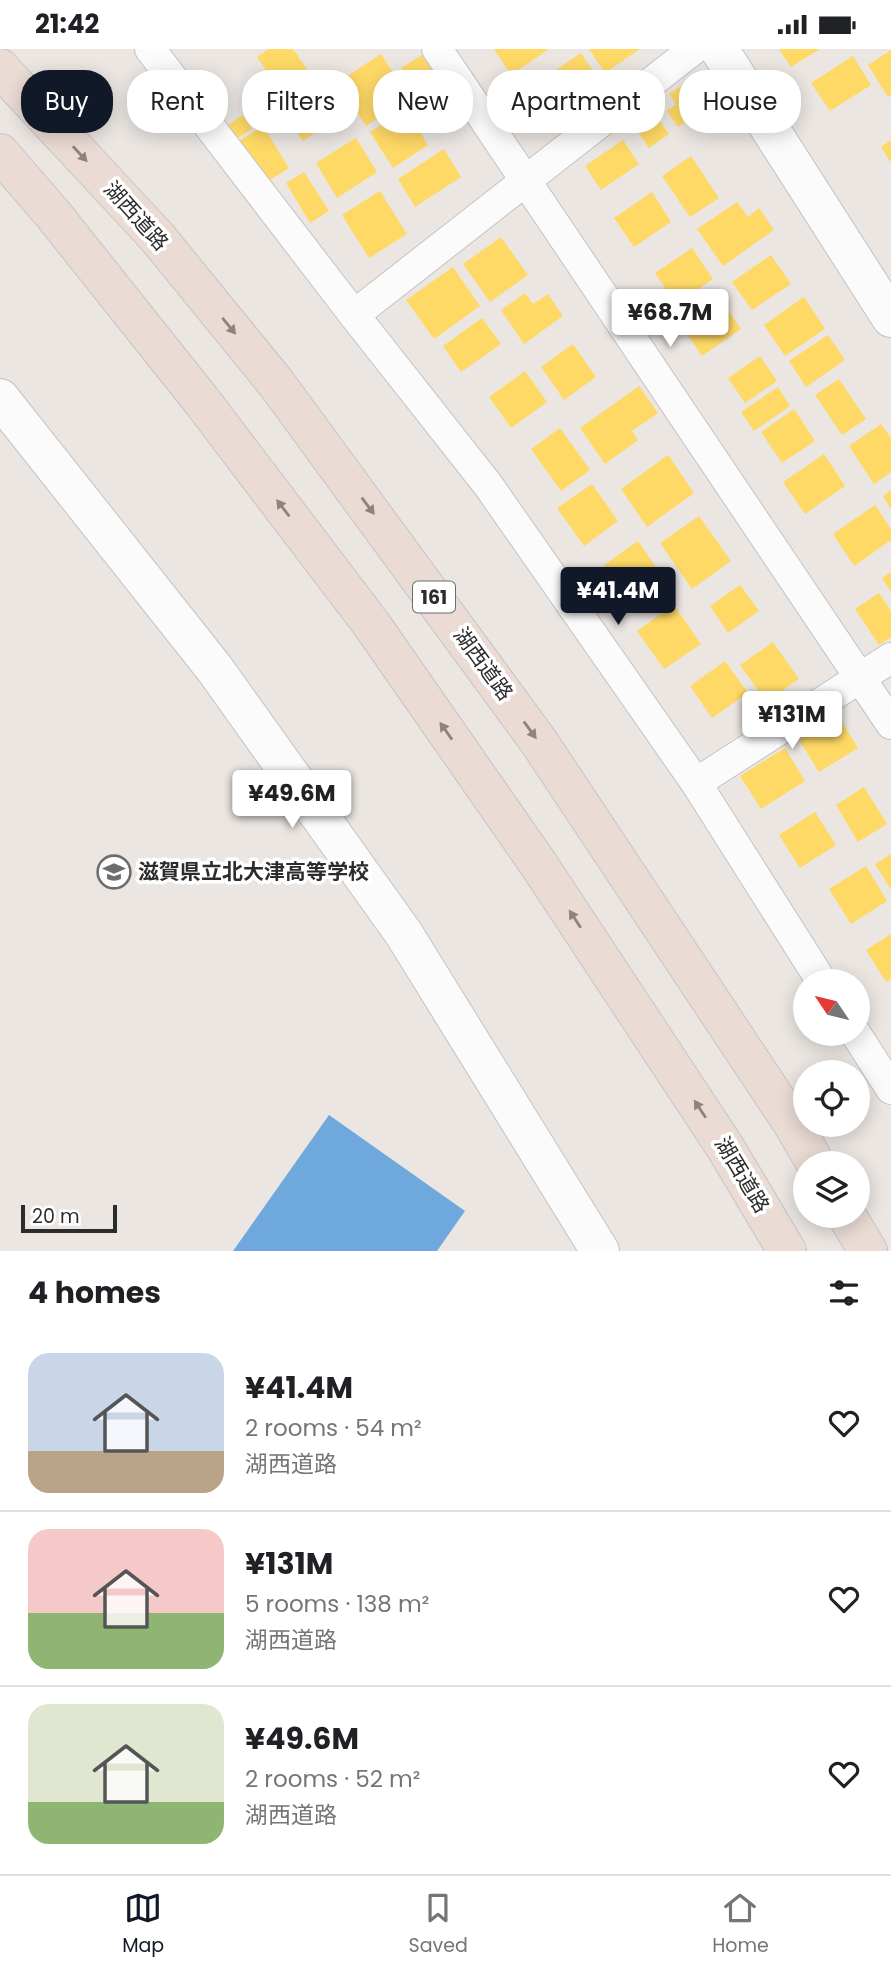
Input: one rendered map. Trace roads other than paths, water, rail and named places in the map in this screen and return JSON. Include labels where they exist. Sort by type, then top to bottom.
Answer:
[{"type":"highway","name":"湖西道路","points":[[0,68],[156,237],[276,383],[539,742],[808,1151]]},
{"type":"highway","name":"湖西道路","points":[[0,153],[52,213],[201,400],[373,625],[539,865],[725,1147],[787,1251]]},
{"type":"highway","points":[[854,1228],[868,1251]]},
{"type":"street","points":[[150,49],[488,485],[695,783],[814,969]]},
{"type":"street","points":[[437,49],[891,724]]},
{"type":"street","points":[[354,315],[694,49]]},
{"type":"street","points":[[719,49],[891,318]]},
{"type":"street","points":[[0,398],[214,668],[396,923],[600,1251]]},
{"type":"street","points":[[695,783],[891,657]]},
{"type":"street","points":[[864,1047],[891,1089]]},
{"type":"place","name":"滋賀県立北大津高等学校","points":[[114,872]]}]
